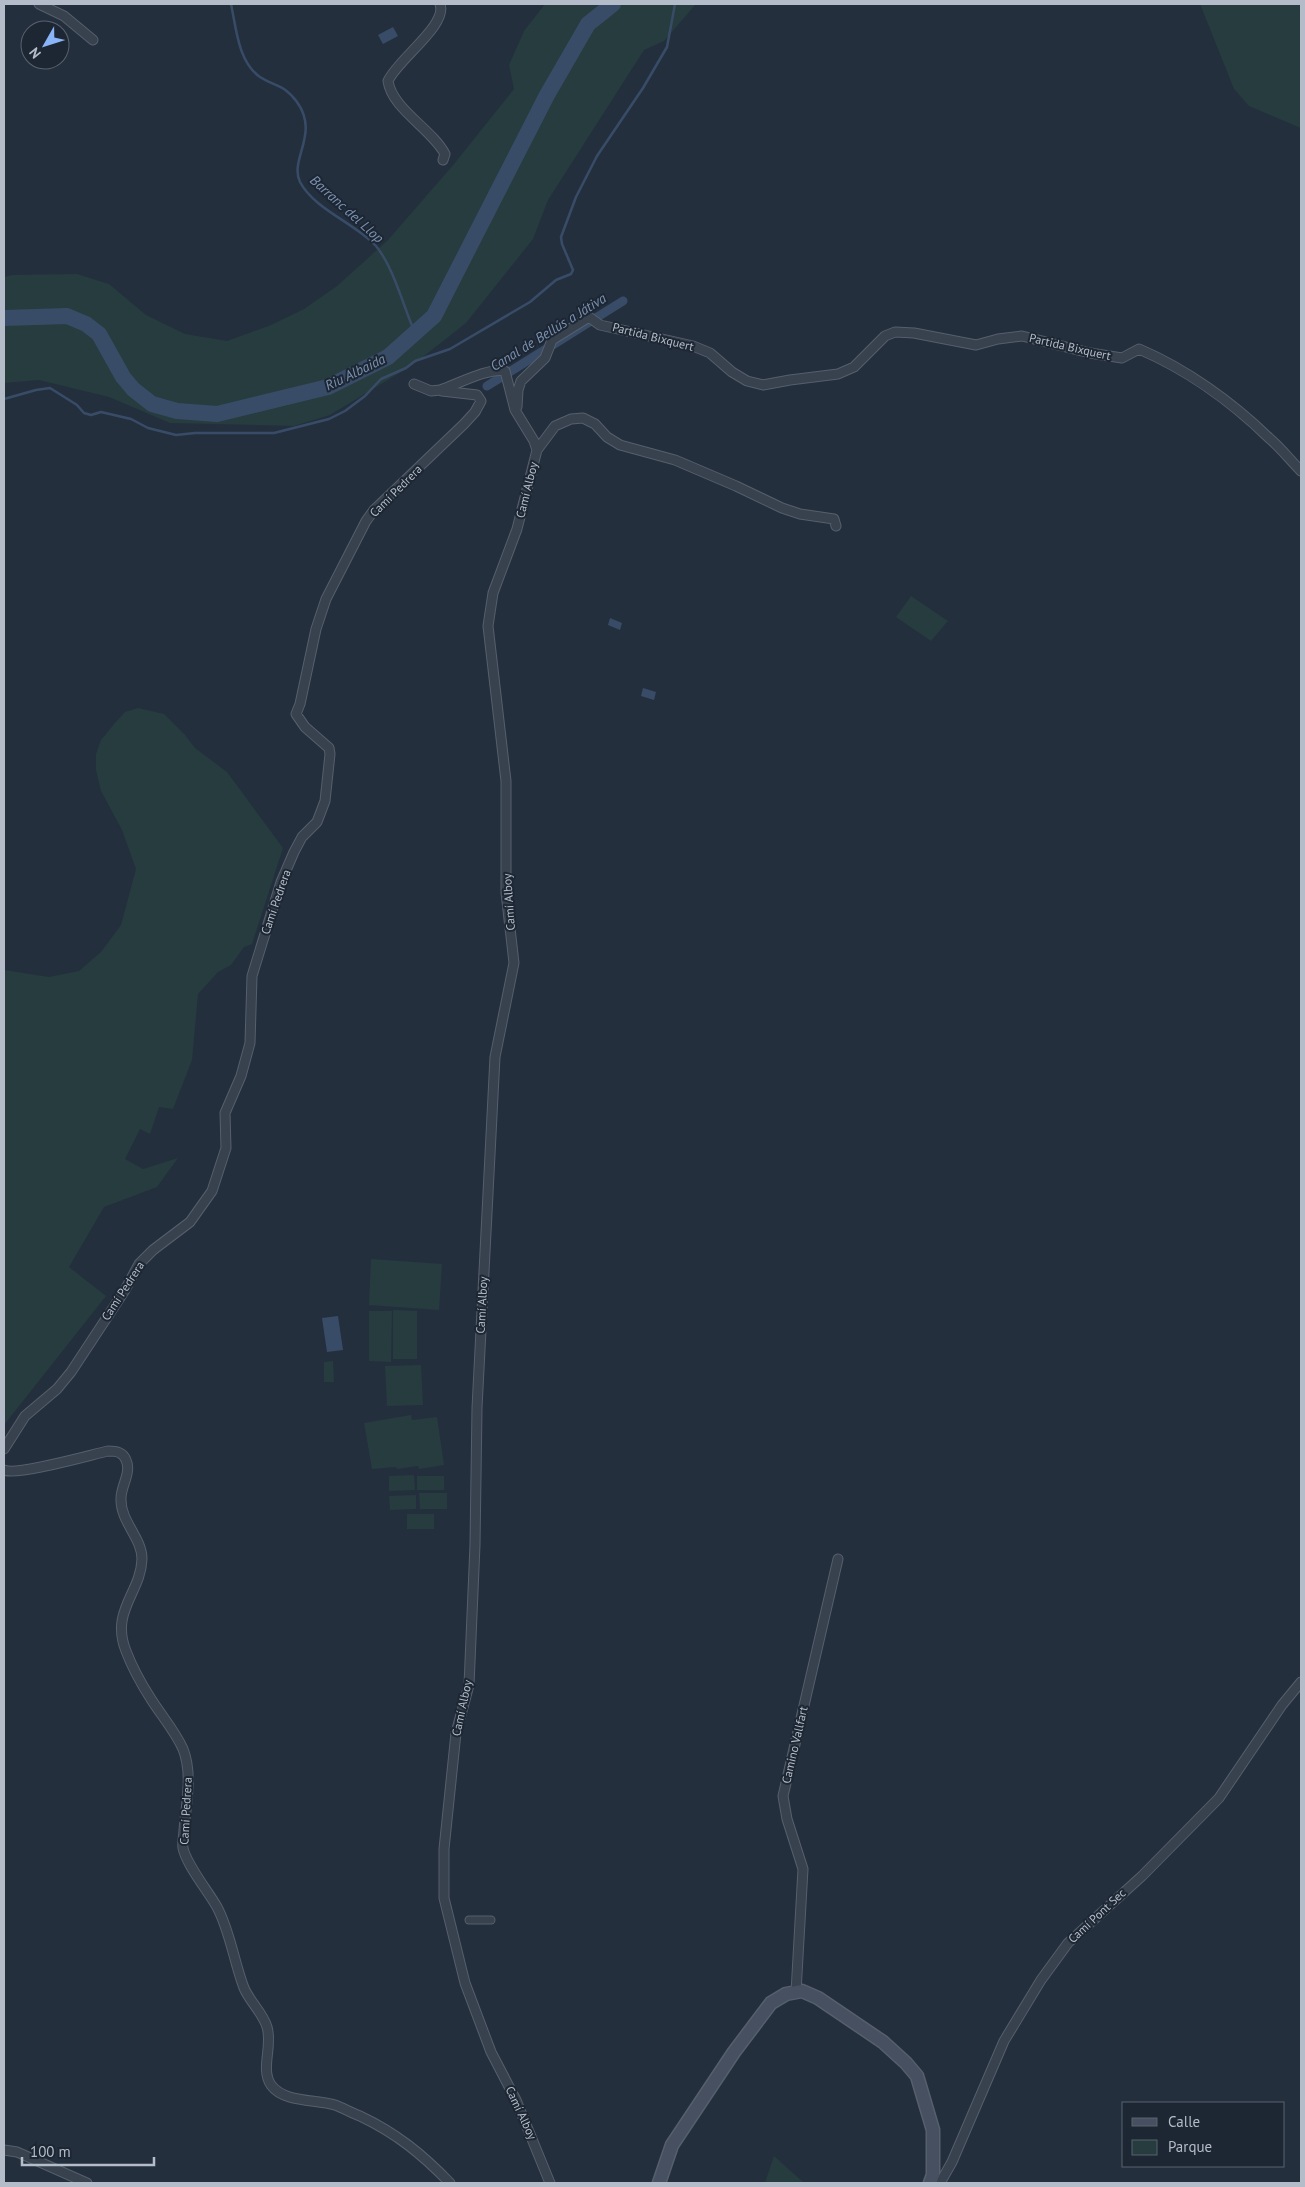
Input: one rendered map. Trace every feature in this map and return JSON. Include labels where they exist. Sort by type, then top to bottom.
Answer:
[{"type":"main road","points":[[659,2183],[672,2145],[734,2052],[771,2003],[786,1994],[802,1991],[818,1998],[883,2042],[906,2063],[916,2076],[933,2130],[933,2175],[930,2183]]},
{"type":"street","points":[[39,4],[64,16],[93,40]]},
{"type":"street","points":[[441,5],[439,19],[427,36],[400,62],[388,81],[392,95],[437,141],[445,154],[443,160]]},
{"type":"street","name":"Partida Bixquert","points":[[520,420],[517,403],[521,381],[544,358],[555,337],[589,317],[600,325],[693,346],[710,353],[732,372],[747,381],[763,385],[799,378],[838,374],[854,368],[885,336],[895,332],[914,333],[976,346],[998,339],[1022,336],[1090,353],[1122,358],[1139,349],[1162,359],[1227,403],[1269,437],[1301,471]]},
{"type":"street","name":"Camí Alboy","points":[[440,390],[489,372],[498,370],[505,372],[512,404],[520,420],[534,440],[537,450],[517,529],[493,593],[488,626],[506,781],[506,893],[514,963],[495,1057],[476,1408],[475,1545],[469,1685],[456,1733],[444,1849],[444,1898],[465,1983],[491,2052],[516,2100],[550,2183]]},
{"type":"street","points":[[414,384],[431,391],[440,390]]},
{"type":"street","name":"Camí Pedrera","points":[[4,1449],[25,1416],[57,1389],[71,1372],[125,1290],[139,1264],[153,1250],[190,1222],[212,1192],[226,1148],[225,1113],[241,1076],[250,1044],[252,976],[281,882],[302,837],[317,822],[325,801],[329,748],[306,727],[296,714],[307,679],[316,629],[326,599],[348,555],[374,510],[464,424],[475,412],[481,401],[477,395],[440,390]]},
{"type":"street","points":[[537,450],[555,426],[571,419],[583,418],[595,424],[607,437],[620,445],[675,460],[782,508],[800,514],[834,519],[836,526]]},
{"type":"street","name":"Camí Pedrera","points":[[4,1470],[16,1471],[108,1451],[116,1451],[122,1454],[126,1460],[126,1478],[120,1499],[122,1509],[141,1550],[142,1560],[139,1576],[126,1604],[122,1619],[122,1635],[126,1650],[150,1697],[182,1749],[188,1778],[182,1848],[218,1909],[245,1992],[267,2028],[269,2043],[266,2072],[270,2085],[278,2092],[291,2097],[336,2105],[372,2122],[402,2139],[450,2183]]},
{"type":"street","name":"Camino Vallfart","points":[[796,1992],[803,1869],[787,1819],[783,1796],[838,1559]]},
{"type":"street","name":"Camí Pont Sec","points":[[940,2183],[952,2162],[1004,2041],[1041,1980],[1068,1943],[1105,1907],[1142,1876],[1220,1798],[1282,1704],[1301,1682]]},
{"type":"street","points":[[469,1920],[491,1920]]},
{"type":"street","points":[[4,2150],[18,2152],[87,2183]]},
{"type":"green space","points":[[545,4],[696,4],[664,41],[644,50],[548,200],[533,239],[466,323],[414,364],[330,415],[294,426],[170,423],[109,397],[39,380],[4,383],[4,277],[13,275],[77,274],[109,284],[146,315],[185,334],[227,341],[271,325],[304,309],[337,286],[388,240],[454,164],[514,89],[509,65],[524,31]]},
{"type":"green space","points":[[1200,4],[1301,4],[1301,128],[1249,106],[1234,89]]},
{"type":"green space","points":[[911,596],[948,621],[931,641],[896,617]]},
{"type":"green space","points":[[138,708],[164,714],[195,748],[227,772],[283,848],[252,944],[244,947],[231,965],[218,972],[198,994],[192,1060],[173,1109],[159,1107],[150,1134],[140,1129],[125,1159],[143,1169],[178,1158],[157,1187],[104,1207],[69,1267],[106,1296],[4,1425],[4,970],[49,977],[79,971],[101,952],[121,925],[136,869],[122,830],[101,791],[96,770],[96,754],[101,740],[125,712]]},
{"type":"green space","points":[[371,1259],[442,1264],[439,1310],[369,1305]]},
{"type":"green space","points":[[393,1310],[417,1311],[417,1359],[393,1359]]},
{"type":"green space","points":[[369,1311],[392,1311],[391,1362],[369,1361]]},
{"type":"green space","points":[[333,1361],[334,1382],[324,1382],[324,1362]]},
{"type":"green space","points":[[421,1365],[423,1405],[387,1406],[385,1366]]},
{"type":"green space","points":[[411,1415],[412,1420],[437,1417],[444,1465],[419,1469],[418,1466],[397,1469],[396,1467],[372,1469],[364,1423]]},
{"type":"green space","points":[[414,1475],[415,1490],[389,1491],[389,1476]]},
{"type":"green space","points":[[417,1476],[444,1476],[444,1490],[417,1490]]},
{"type":"green space","points":[[419,1493],[447,1493],[447,1509],[420,1509]]},
{"type":"green space","points":[[416,1495],[416,1509],[390,1510],[389,1496]]},
{"type":"green space","points":[[407,1514],[434,1514],[434,1529],[407,1529]]},
{"type":"green space","points":[[774,2156],[803,2182],[807,2183],[765,2183]]},
{"type":"water","points":[[393,27],[398,36],[383,44],[378,35]]},
{"type":"water","points":[[610,618],[622,623],[620,630],[608,625]]},
{"type":"water","points":[[643,688],[656,692],[654,700],[641,696]]},
{"type":"water","points":[[338,1316],[343,1350],[327,1352],[322,1318]]},
{"type":"waterway","name":"Barranc del Llop","points":[[231,4],[239,44],[247,62],[260,77],[288,92],[297,102],[303,114],[306,125],[298,164],[300,182],[315,201],[357,230],[376,246],[393,276],[415,333]]},
{"type":"waterway","name":"Riu Albaida","points":[[4,318],[67,316],[86,324],[99,334],[123,377],[133,389],[152,404],[177,411],[217,414],[328,387],[388,357],[434,316],[547,95],[588,24],[613,4]]},
{"type":"waterway","points":[[4,399],[50,388],[77,405],[84,413],[91,415],[101,412],[131,419],[148,428],[176,435],[195,433],[274,433],[329,419],[345,411],[365,396],[381,379],[406,368],[415,361],[450,349],[530,302],[556,280],[571,274],[573,270],[561,237],[576,197],[597,156],[643,88],[667,47],[675,4]]},
{"type":"waterway","name":"Canal de Bellús a Játiva","points":[[487,386],[623,301]]}]
